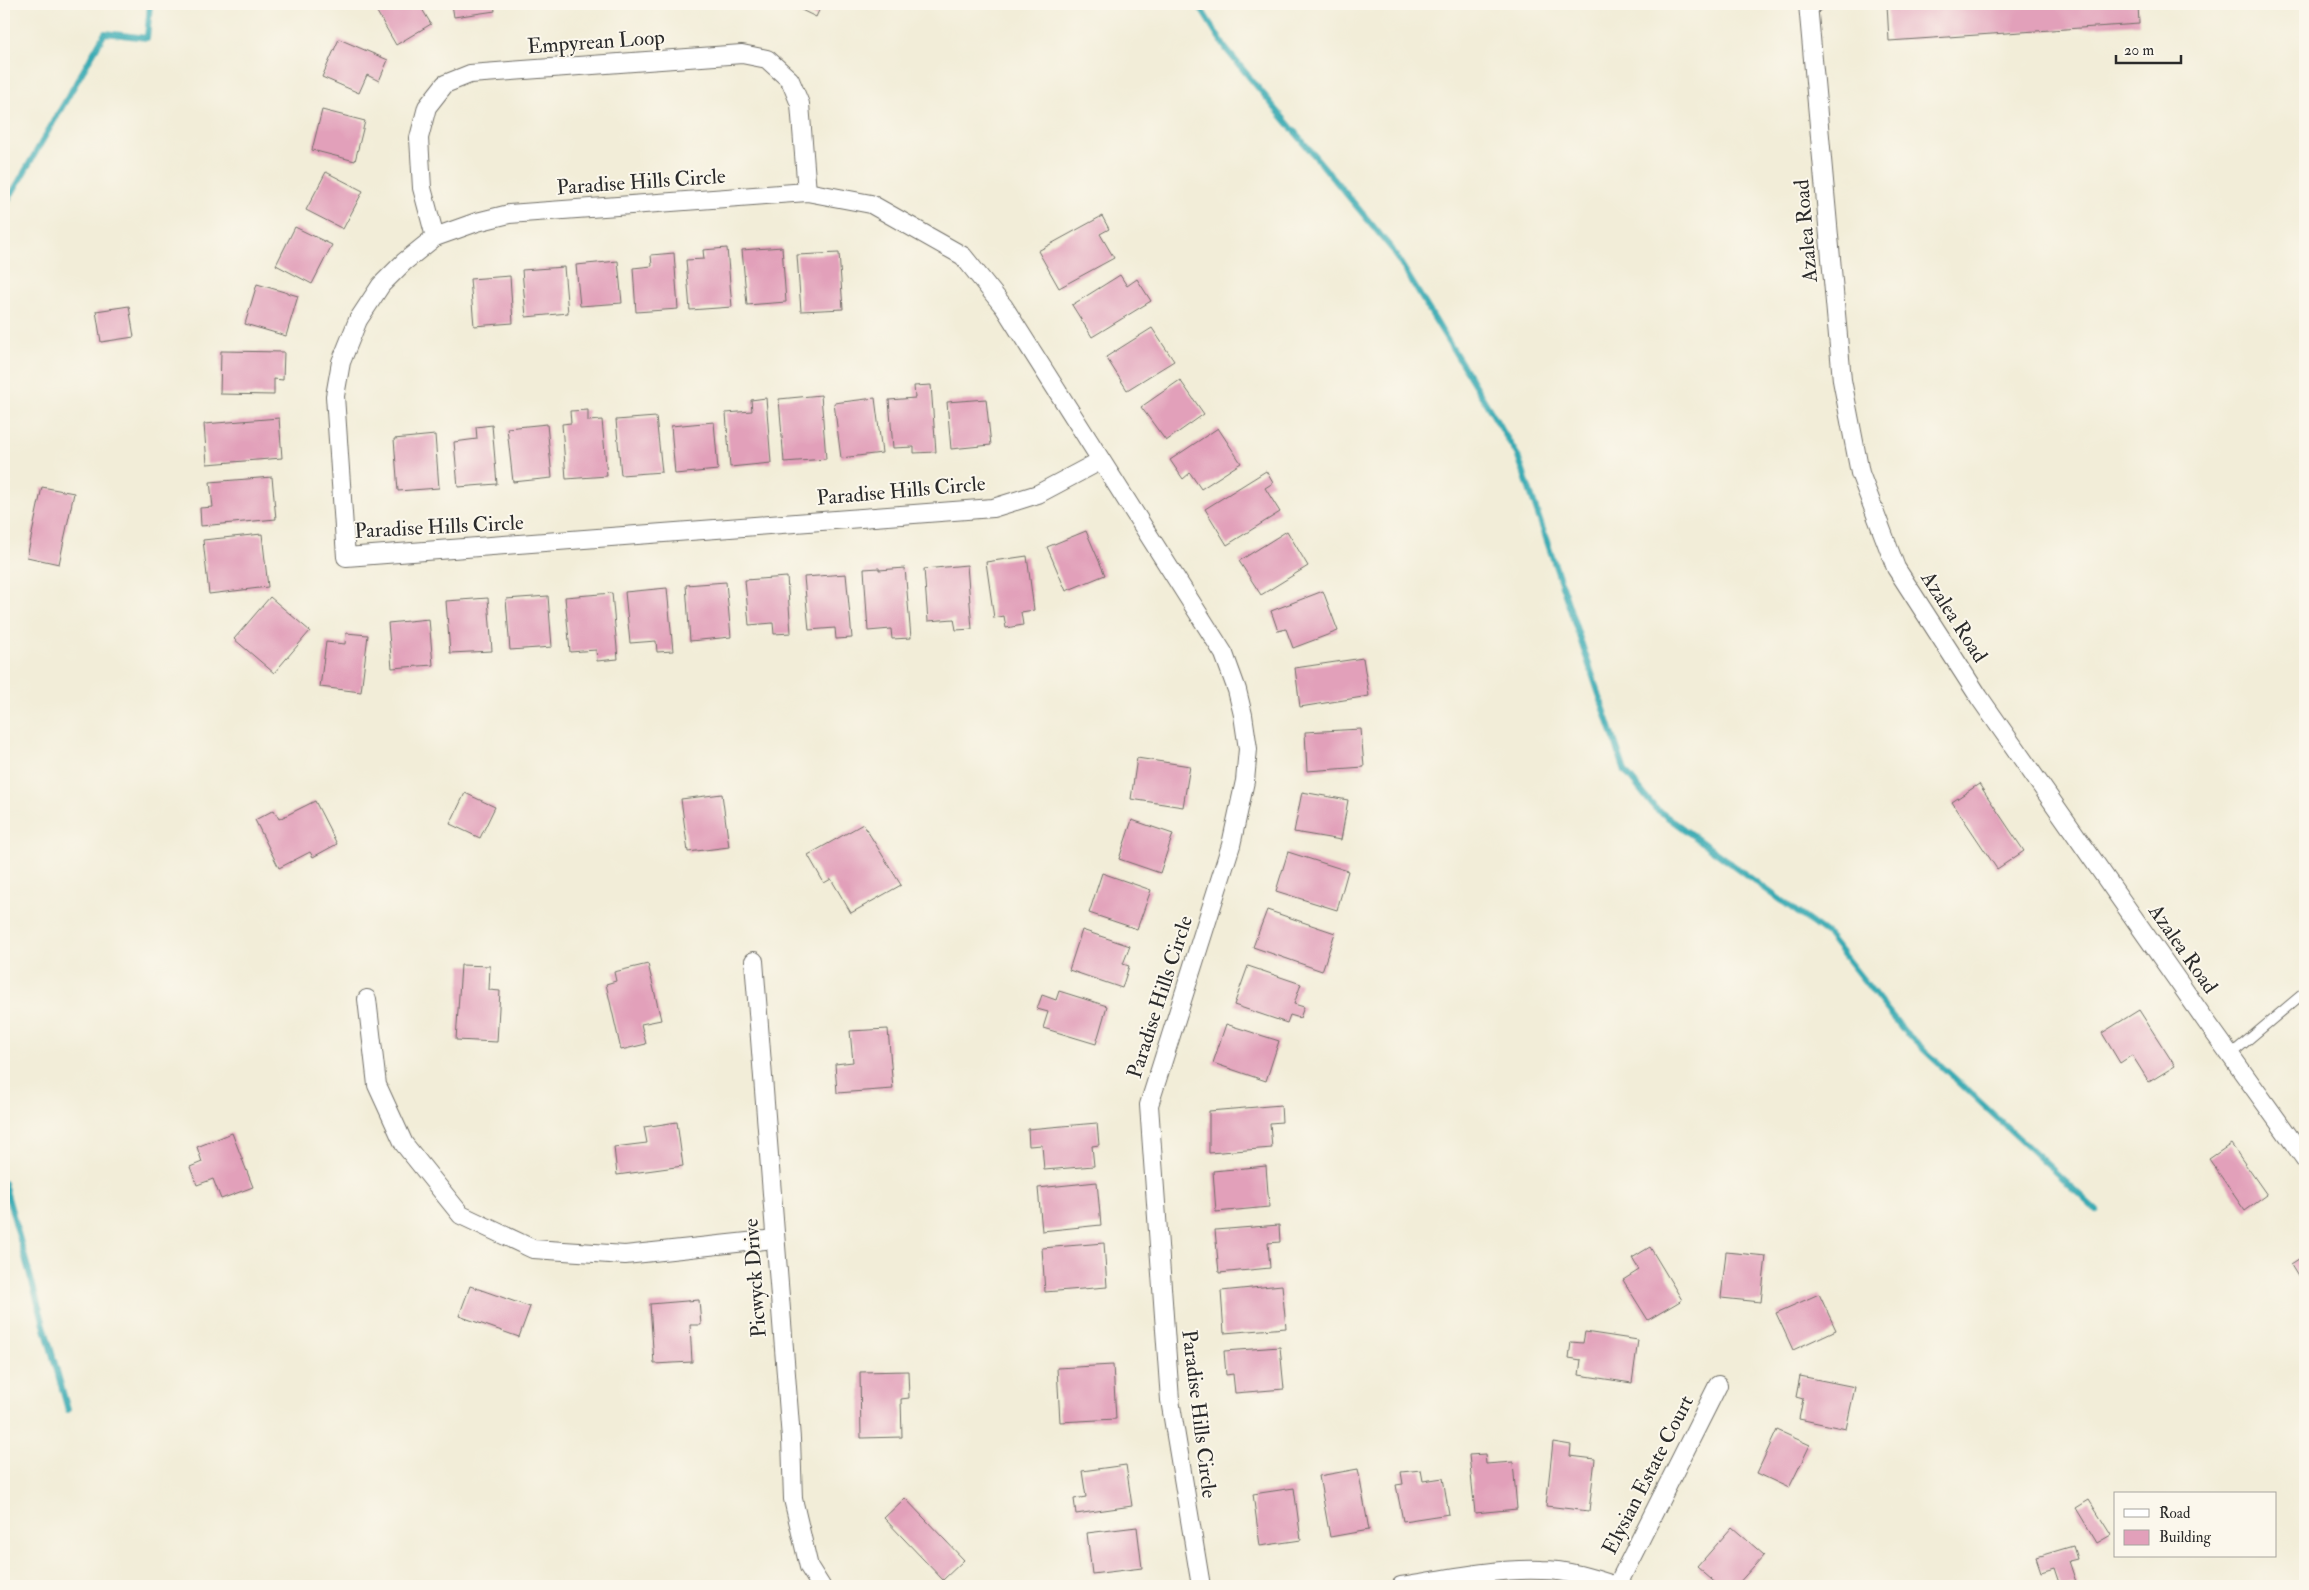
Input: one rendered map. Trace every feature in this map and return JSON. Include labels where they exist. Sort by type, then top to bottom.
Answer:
[{"type":"street","name":"Azalea Road","points":[[1812,7],[1842,380],[1860,473],[1896,568],[1979,697],[2230,1055],[2305,1158]]},
{"type":"street","name":"Empyrean Loop","points":[[435,237],[422,188],[419,138],[427,107],[445,84],[470,74],[742,54],[767,59],[790,80],[800,104],[807,192]]},
{"type":"street","name":"Paradise Hills Circle","points":[[1100,461],[1038,494],[993,508],[346,557],[335,396],[341,362],[358,320],[381,285],[404,262],[435,237],[477,222],[509,214],[807,192],[871,204],[963,256],[1004,307],[1224,654],[1237,690],[1248,749],[1241,808],[1231,845],[1149,1105],[1170,1400],[1201,1586]]},
{"type":"street","name":"Picwyck Drive","points":[[754,961],[791,1438],[793,1499],[809,1567],[821,1586]]},
{"type":"street","points":[[367,999],[378,1085],[404,1144],[461,1214],[533,1249],[625,1255],[775,1238]]},
{"type":"street","name":"Elysian Estate Court","points":[[1617,1586],[1718,1385]]},
{"type":"street","points":[[1401,1586],[1499,1571],[1542,1570],[1580,1575],[1617,1586]]},
{"type":"lane","points":[[2230,1055],[2305,992]]},
{"type":"building","points":[[419,4],[431,24],[396,45],[373,5]]},
{"type":"building","points":[[452,4],[494,4],[495,11],[454,17]]},
{"type":"building","points":[[789,4],[822,4],[816,17]]},
{"type":"building","points":[[1887,4],[2138,4],[2139,24],[1889,41]]},
{"type":"building","points":[[339,39],[388,60],[379,81],[367,75],[359,93],[322,77]]},
{"type":"building","points":[[322,110],[365,121],[355,161],[312,150]]},
{"type":"building","points":[[326,172],[363,191],[343,229],[306,210]]},
{"type":"building","points":[[1102,216],[1109,229],[1100,234],[1114,258],[1059,288],[1038,251]]},
{"type":"building","points":[[295,227],[332,245],[312,284],[276,265]]},
{"type":"building","points":[[782,247],[786,302],[747,305],[742,250]]},
{"type":"building","points":[[727,248],[732,307],[690,310],[686,260],[704,259],[703,250]]},
{"type":"building","points":[[674,253],[678,309],[636,312],[633,268],[652,266],[651,255]]},
{"type":"building","points":[[839,253],[843,309],[801,311],[797,255]]},
{"type":"building","points":[[618,261],[622,303],[580,306],[576,265]]},
{"type":"building","points":[[564,267],[568,313],[526,317],[522,270]]},
{"type":"building","points":[[1120,275],[1127,286],[1137,279],[1151,301],[1092,337],[1072,305]]},
{"type":"building","points":[[510,276],[513,323],[474,326],[470,279]]},
{"type":"building","points":[[257,284],[298,296],[286,336],[245,324]]},
{"type":"building","points":[[129,306],[134,337],[101,342],[96,311]]},
{"type":"building","points":[[1152,328],[1174,361],[1127,390],[1106,357]]},
{"type":"building","points":[[221,351],[284,352],[283,380],[274,379],[274,395],[220,394]]},
{"type":"building","points":[[1180,380],[1204,414],[1166,441],[1141,407]]},
{"type":"building","points":[[931,385],[936,452],[914,453],[914,447],[893,448],[889,400],[915,398],[914,386]]},
{"type":"building","points":[[821,395],[826,459],[784,462],[779,399]]},
{"type":"building","points":[[766,398],[771,463],[730,467],[726,413],[752,411],[751,400]]},
{"type":"building","points":[[875,398],[882,453],[841,458],[834,403]]},
{"type":"building","points":[[986,399],[991,445],[951,449],[947,402]]},
{"type":"building","points":[[588,410],[588,421],[602,420],[607,476],[566,479],[562,424],[571,423],[570,411]]},
{"type":"building","points":[[656,417],[662,472],[621,475],[616,420]]},
{"type":"building","points":[[279,418],[282,458],[207,464],[204,424]]},
{"type":"building","points":[[714,422],[718,470],[675,474],[671,426]]},
{"type":"building","points":[[547,424],[552,478],[513,482],[507,428]]},
{"type":"building","points":[[492,425],[497,484],[458,487],[454,442],[477,439],[476,427]]},
{"type":"building","points":[[1218,428],[1241,463],[1201,489],[1190,473],[1183,479],[1170,460]]},
{"type":"building","points":[[435,435],[439,488],[398,491],[394,439]]},
{"type":"building","points":[[1266,471],[1273,483],[1265,488],[1280,512],[1227,545],[1205,509]]},
{"type":"building","points":[[272,477],[276,519],[201,526],[200,508],[213,507],[210,482]]},
{"type":"building","points":[[42,487],[74,493],[59,564],[27,557]]},
{"type":"building","points":[[1086,531],[1105,575],[1066,591],[1047,547]]},
{"type":"building","points":[[1287,531],[1308,566],[1261,595],[1239,561]]},
{"type":"building","points":[[262,534],[268,587],[209,594],[203,540]]},
{"type":"building","points":[[1027,556],[1034,610],[1021,612],[1023,625],[1006,628],[1004,616],[994,618],[986,562]]},
{"type":"building","points":[[967,565],[972,629],[956,630],[954,619],[928,621],[924,569]]},
{"type":"building","points":[[879,568],[879,570],[905,568],[911,638],[892,639],[891,629],[868,631],[864,569]]},
{"type":"building","points":[[846,574],[852,638],[836,639],[835,628],[809,630],[804,577]]},
{"type":"building","points":[[787,577],[791,633],[774,634],[773,623],[749,625],[745,580]]},
{"type":"building","points":[[726,582],[731,637],[690,641],[686,585]]},
{"type":"building","points":[[667,588],[673,651],[657,652],[656,641],[630,643],[625,592]]},
{"type":"building","points":[[1323,591],[1338,631],[1293,648],[1286,629],[1278,631],[1271,611]]},
{"type":"building","points":[[612,593],[618,659],[597,661],[596,650],[570,652],[565,597]]},
{"type":"building","points":[[548,596],[552,647],[510,650],[506,599]]},
{"type":"building","points":[[270,597],[310,631],[274,673],[234,639]]},
{"type":"building","points":[[488,598],[492,651],[450,653],[446,601]]},
{"type":"building","points":[[429,619],[433,665],[392,668],[388,623]]},
{"type":"building","points":[[346,633],[368,635],[361,692],[320,687],[326,642],[345,644]]},
{"type":"building","points":[[1363,658],[1369,696],[1300,707],[1295,668]]},
{"type":"building","points":[[1361,729],[1364,767],[1307,771],[1305,732]]},
{"type":"building","points":[[1137,758],[1190,766],[1183,807],[1131,799]]},
{"type":"building","points":[[1979,784],[2024,851],[1997,869],[1952,802]]},
{"type":"building","points":[[1302,792],[1348,800],[1341,840],[1294,832]]},
{"type":"building","points":[[465,793],[495,807],[480,838],[450,824]]},
{"type":"building","points":[[722,794],[729,847],[688,852],[681,799]]},
{"type":"building","points":[[315,801],[337,844],[313,857],[310,852],[279,868],[255,820],[274,810],[279,819]]},
{"type":"building","points":[[1132,820],[1173,834],[1160,873],[1119,859]]},
{"type":"building","points":[[863,824],[901,885],[851,913],[831,879],[824,883],[808,855]]},
{"type":"building","points":[[1288,852],[1348,871],[1337,910],[1276,891]]},
{"type":"building","points":[[1102,873],[1151,890],[1137,929],[1089,913]]},
{"type":"building","points":[[1267,910],[1335,933],[1322,971],[1253,947]]},
{"type":"building","points":[[1082,930],[1130,946],[1123,964],[1129,966],[1122,988],[1069,970]]},
{"type":"building","points":[[648,964],[661,1020],[641,1024],[646,1044],[621,1050],[606,984],[616,981],[614,972]]},
{"type":"building","points":[[461,965],[490,966],[489,990],[500,991],[497,1042],[456,1040]]},
{"type":"building","points":[[1248,966],[1301,984],[1294,1004],[1304,1007],[1300,1018],[1290,1015],[1287,1023],[1234,1005]]},
{"type":"building","points":[[1059,991],[1107,1006],[1096,1044],[1043,1028],[1048,1012],[1037,1009],[1042,995],[1056,1000]]},
{"type":"building","points":[[2139,1010],[2175,1066],[2149,1082],[2132,1055],[2120,1063],[2102,1033]]},
{"type":"building","points":[[1226,1024],[1279,1041],[1266,1081],[1213,1063]]},
{"type":"building","points":[[888,1029],[893,1089],[837,1093],[835,1064],[853,1062],[850,1031]]},
{"type":"building","points":[[1281,1105],[1282,1122],[1270,1123],[1272,1148],[1209,1153],[1209,1111]]},
{"type":"building","points":[[677,1122],[683,1166],[617,1175],[614,1147],[647,1143],[644,1127]]},
{"type":"building","points":[[1097,1123],[1099,1145],[1092,1146],[1094,1166],[1044,1170],[1042,1145],[1029,1146],[1028,1129]]},
{"type":"building","points":[[232,1133],[253,1187],[221,1199],[213,1179],[197,1185],[190,1167],[202,1162],[197,1147]]},
{"type":"building","points":[[2231,1144],[2267,1195],[2245,1211],[2209,1159]]},
{"type":"building","points":[[1266,1166],[1269,1207],[1216,1212],[1213,1171]]},
{"type":"building","points":[[1097,1182],[1101,1225],[1042,1231],[1038,1188]]},
{"type":"building","points":[[1279,1225],[1280,1242],[1268,1243],[1270,1268],[1219,1273],[1215,1230]]},
{"type":"building","points":[[1104,1243],[1107,1287],[1045,1292],[1042,1248]]},
{"type":"building","points":[[1650,1247],[1682,1300],[1648,1320],[1623,1280],[1639,1270],[1632,1258]]},
{"type":"building","points":[[1726,1252],[1766,1256],[1761,1302],[1721,1298]]},
{"type":"building","points":[[2305,1255],[2305,1287],[2291,1264]]},
{"type":"building","points":[[1282,1285],[1286,1328],[1224,1333],[1221,1291]]},
{"type":"building","points":[[470,1286],[530,1307],[519,1337],[459,1316]]},
{"type":"building","points":[[1819,1294],[1836,1330],[1793,1350],[1776,1313]]},
{"type":"building","points":[[699,1300],[701,1325],[690,1325],[692,1362],[654,1364],[650,1304]]},
{"type":"building","points":[[1585,1332],[1638,1340],[1632,1383],[1579,1375],[1581,1360],[1569,1358],[1571,1342],[1583,1343]]},
{"type":"building","points":[[1280,1347],[1284,1389],[1235,1393],[1233,1374],[1226,1375],[1224,1351]]},
{"type":"building","points":[[1113,1365],[1116,1419],[1060,1422],[1057,1368]]},
{"type":"building","points":[[908,1371],[909,1398],[901,1399],[902,1437],[861,1438],[860,1372]]},
{"type":"building","points":[[1800,1376],[1855,1387],[1846,1429],[1799,1419],[1803,1399],[1796,1397]]},
{"type":"building","points":[[1777,1430],[1810,1445],[1789,1488],[1757,1473]]},
{"type":"building","points":[[1553,1442],[1571,1445],[1570,1456],[1595,1459],[1589,1511],[1546,1506]]},
{"type":"building","points":[[1485,1454],[1486,1464],[1513,1462],[1517,1509],[1475,1513],[1469,1455]]},
{"type":"building","points":[[1126,1465],[1132,1506],[1076,1514],[1074,1499],[1086,1497],[1082,1471]]},
{"type":"building","points":[[1358,1469],[1369,1530],[1330,1537],[1319,1476]]},
{"type":"building","points":[[1421,1470],[1423,1481],[1443,1478],[1449,1514],[1403,1521],[1396,1485],[1403,1484],[1401,1472]]},
{"type":"building","points":[[1294,1488],[1301,1540],[1260,1546],[1253,1494]]},
{"type":"building","points":[[905,1498],[964,1560],[943,1580],[884,1518]]},
{"type":"building","points":[[2089,1500],[2111,1535],[2097,1543],[2076,1508]]},
{"type":"building","points":[[1137,1527],[1142,1568],[1092,1574],[1087,1533]]},
{"type":"building","points":[[1732,1527],[1764,1555],[1736,1586],[1719,1586],[1697,1567]]},
{"type":"building","points":[[2073,1546],[2077,1559],[2069,1561],[2077,1585],[2060,1586],[2054,1568],[2041,1572],[2036,1557]]},
{"type":"waterway","points":[[4,207],[105,33],[147,38],[150,4]]},
{"type":"waterway","points":[[1198,4],[1226,49],[1392,249],[1518,456],[1625,771],[1655,808],[1827,934],[1905,1032],[2097,1211]]},
{"type":"waterway","points":[[4,1183],[68,1410]]}]
